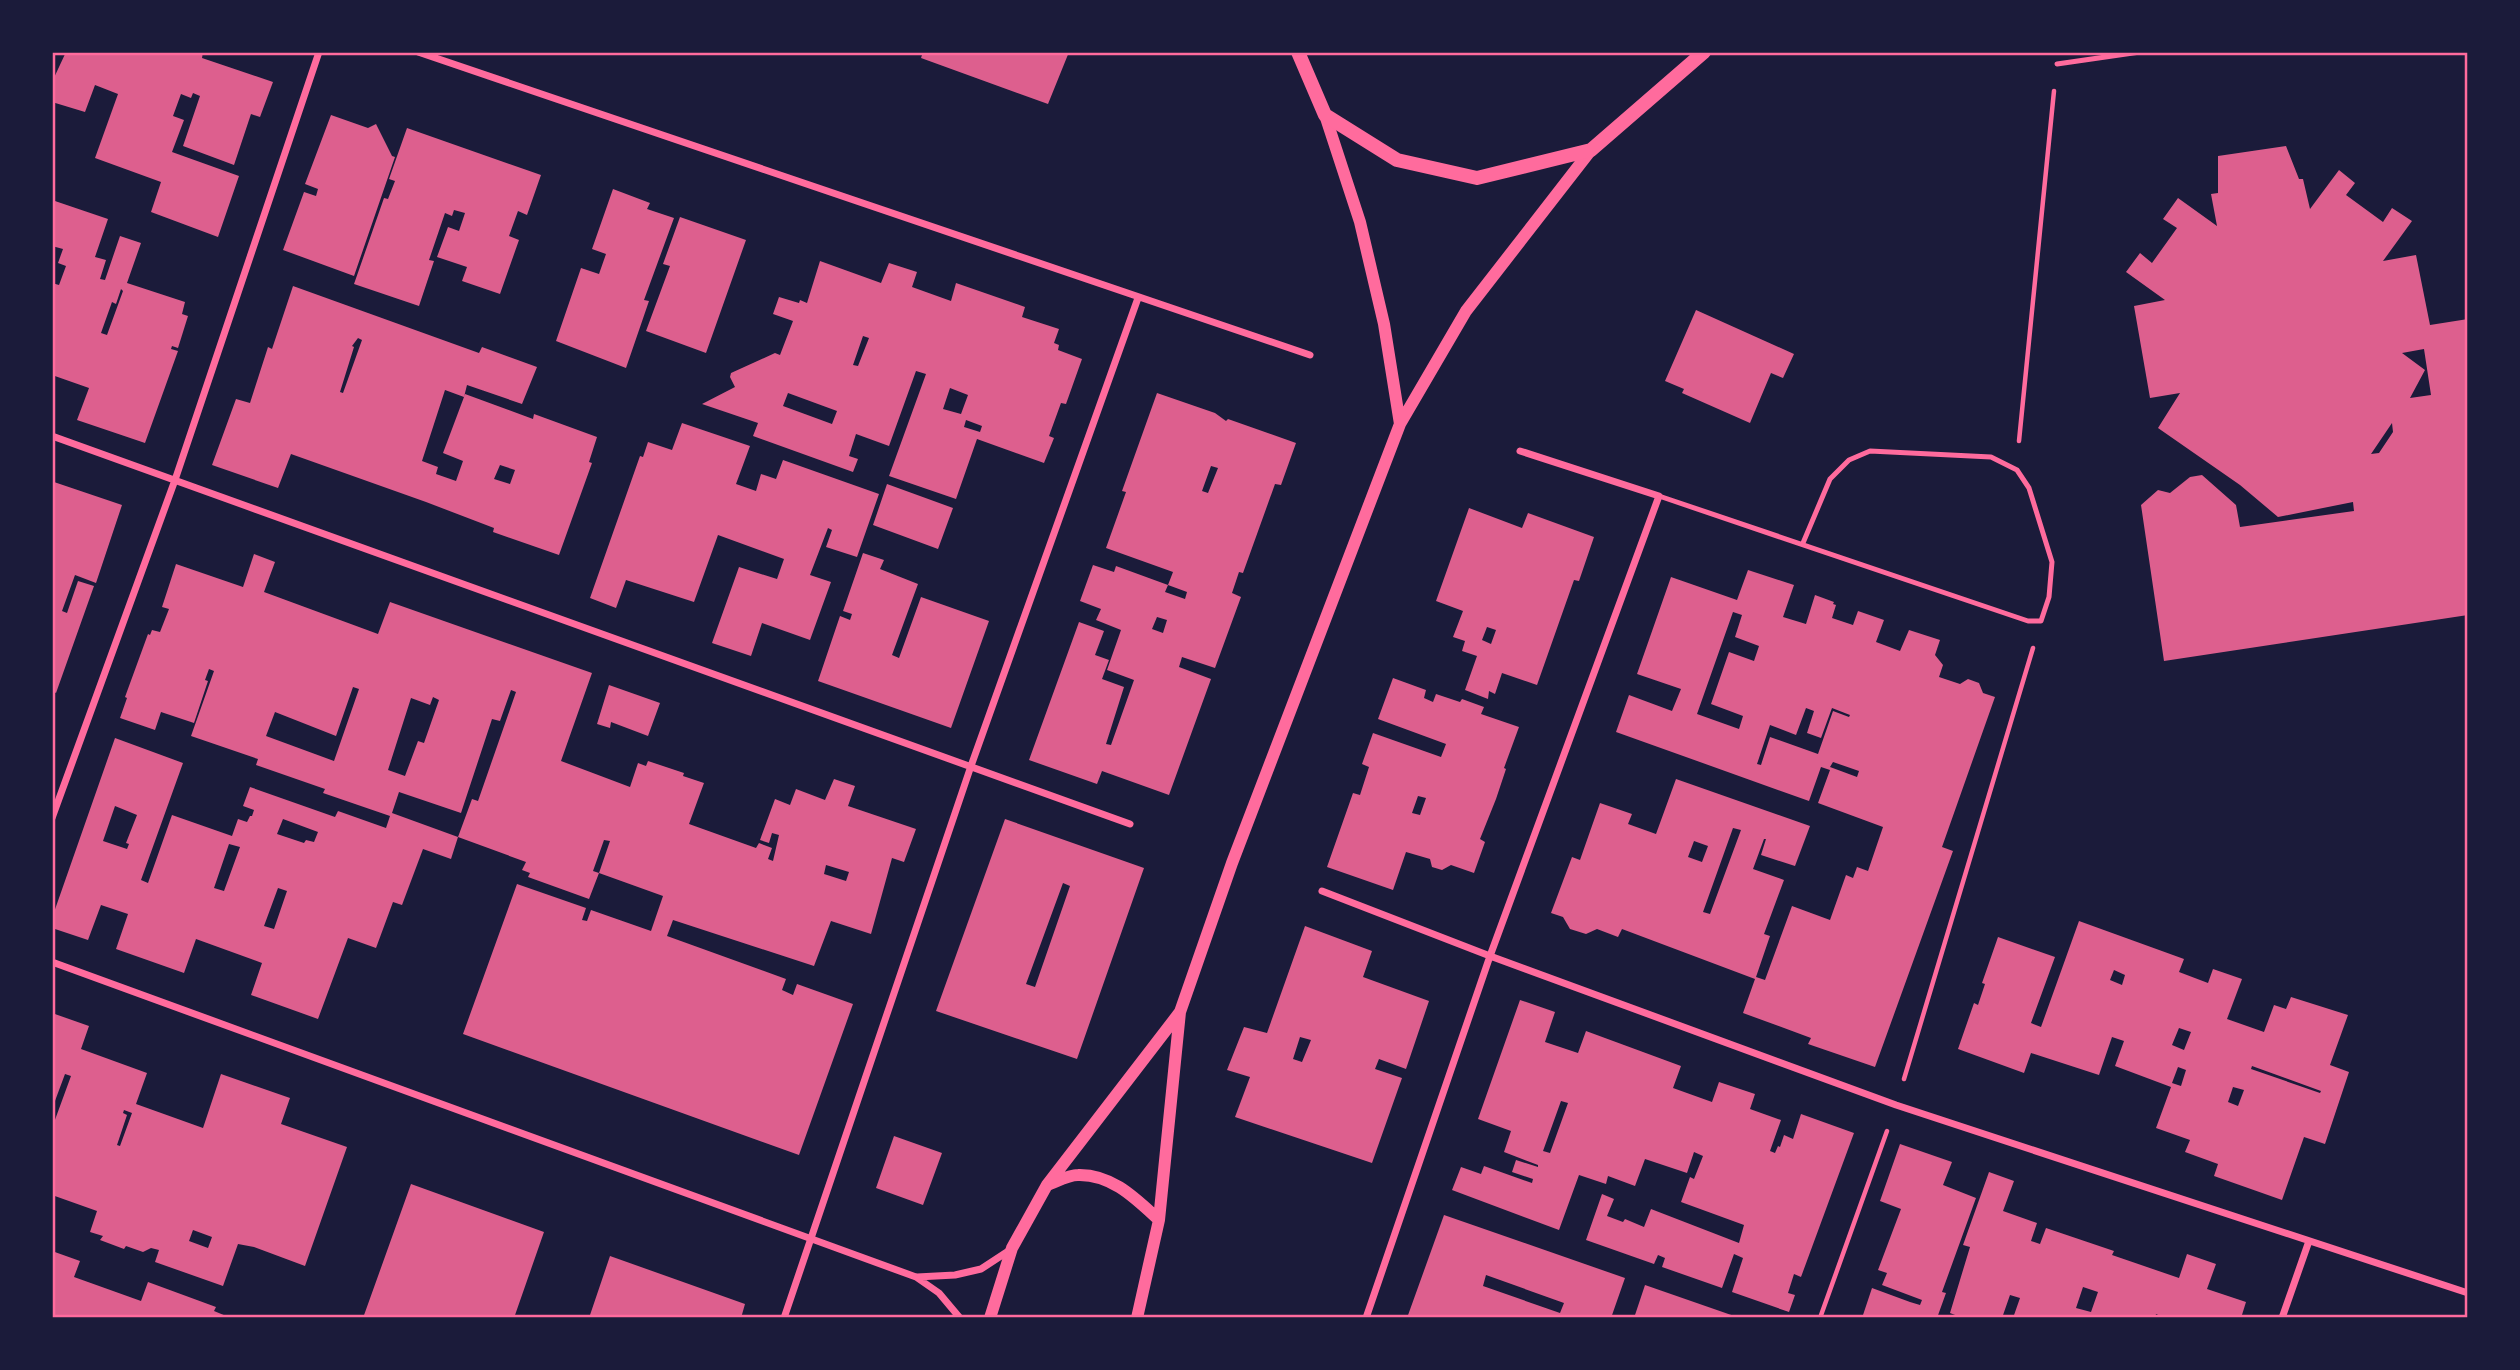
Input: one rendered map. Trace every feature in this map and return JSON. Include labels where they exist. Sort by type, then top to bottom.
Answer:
[{"type":"main road","points":[[1298,52],[1325,115],[1397,160],[1477,178],[1591,150],[1702,54],[1717,52]]},
{"type":"street","points":[[52,818],[175,480],[319,52]]},
{"type":"street","points":[[418,52],[1310,355]]},
{"type":"street","points":[[1325,115],[1360,222],[1384,324],[1400,424]]},
{"type":"street","points":[[1137,1318],[1159,1220],[1181,1012],[1232,863],[1400,424],[1466,311],[1591,150]]},
{"type":"street","points":[[784,1318],[971,766],[1138,298]]},
{"type":"street","points":[[52,436],[1130,824]]},
{"type":"street","points":[[1366,1318],[1490,956],[1659,496],[1520,451]]},
{"type":"street","points":[[1322,891],[1490,956],[1896,1105],[2468,1293]]},
{"type":"street","points":[[52,962],[916,1277],[939,1293],[960,1318]]},
{"type":"street","points":[[990,1318],[1012,1248],[1047,1185],[1181,1012]]},
{"type":"street","points":[[1047,1185],[1076,1175],[1100,1178],[1126,1190],[1159,1220]]},
{"type":"street","points":[[2282,1318],[2309,1241]]},
{"type":"street","points":[[916,1277],[955,1275],[981,1269],[1012,1248]]},
{"type":"lane","points":[[2057,64],[2140,52]]},
{"type":"lane","points":[[1659,496],[2028,621],[2041,621],[2049,597],[2052,562],[2029,488],[2017,470],[1991,457],[1870,451],[1849,460],[1830,479],[1803,543]]},
{"type":"path","points":[[2017,470],[2057,64]]},
{"type":"path","points":[[1820,1318],[1896,1105],[2041,621]]},
{"type":"building","points":[[66,52],[203,52],[202,58],[273,82],[260,117],[251,114],[234,165],[183,146],[200,96],[193,93],[191,98],[181,94],[173,116],[184,120],[172,152],[239,176],[218,237],[151,212],[161,182],[95,158],[118,94],[95,85],[85,112],[52,102],[52,82]]},
{"type":"building","points":[[923,52],[1069,52],[1048,104],[921,58]]},
{"type":"building","points":[[331,115],[368,128],[376,124],[392,156],[395,157],[354,276],[283,250],[304,192],[316,196],[318,189],[305,184]]},
{"type":"building","points":[[407,128],[541,175],[527,215],[518,211],[509,236],[519,240],[500,294],[462,281],[467,267],[437,257],[448,227],[459,231],[465,213],[454,210],[452,216],[445,213],[429,260],[434,261],[419,306],[354,284],[384,198],[388,199],[395,181],[389,179]]},
{"type":"building","points":[[2286,146],[2299,179],[2303,179],[2310,209],[2339,170],[2355,183],[2346,195],[2383,222],[2392,208],[2412,221],[2383,261],[2416,255],[2430,325],[2468,319],[2468,615],[2164,661],[2141,505],[2158,490],[2170,493],[2190,477],[2202,475],[2236,505],[2240,527],[2354,511],[2353,502],[2278,517],[2240,485],[2158,428],[2180,393],[2150,398],[2134,306],[2165,300],[2126,272],[2140,253],[2152,263],[2177,228],[2163,219],[2178,198],[2217,226],[2211,194],[2218,193],[2218,156]],"holes":[[[2424,349],[2431,395],[2410,398],[2425,370],[2402,353]],[[2392,423],[2393,432],[2379,453],[2371,454]]]},
{"type":"building","points":[[613,189],[650,203],[647,209],[674,218],[644,300],[649,301],[626,368],[556,341],[581,268],[599,274],[606,254],[592,249]]},
{"type":"building","points":[[52,200],[108,219],[95,257],[106,260],[100,279],[105,280],[120,236],[141,243],[127,283],[185,302],[182,314],[188,316],[178,348],[172,346],[171,349],[178,351],[145,443],[77,420],[89,388],[52,375],[52,283],[59,285],[66,266],[58,263],[63,249],[52,246]],"holes":[[[121,289],[123,291],[107,335],[101,333],[112,302],[116,304]]]},
{"type":"building","points":[[680,217],[746,240],[706,353],[646,331],[670,266],[663,264]]},
{"type":"building","points":[[820,261],[881,283],[889,263],[917,272],[912,287],[951,301],[956,283],[1025,307],[1022,317],[1059,329],[1054,343],[1059,345],[1058,350],[1082,359],[1066,404],[1061,403],[1049,436],[1054,438],[1044,463],[977,439],[956,499],[889,476],[926,374],[916,371],[889,446],[856,434],[849,456],[858,459],[853,472],[753,436],[758,423],[702,404],[735,387],[731,373],[775,353],[780,355],[793,321],[773,314],[779,297],[807,303]],"holes":[[[863,336],[869,338],[858,366],[853,365]],[[950,388],[968,395],[961,414],[943,409]],[[788,393],[837,411],[832,424],[783,406]],[[966,420],[982,426],[980,432],[964,427]]]},
{"type":"building","points":[[293,286],[479,353],[482,347],[537,367],[522,404],[467,385],[464,397],[465,394],[533,419],[534,414],[597,437],[589,462],[592,463],[559,555],[493,532],[494,528],[426,502],[291,454],[278,488],[212,465],[236,399],[250,403],[268,347],[272,349]],"holes":[[[358,338],[362,340],[343,393],[340,392],[354,347],[352,346]],[[445,390],[464,397],[443,453],[463,461],[456,481],[436,474],[438,467],[422,461]],[[500,465],[515,470],[510,484],[494,479]]]},
{"type":"building","points":[[1696,310],[1794,354],[1783,378],[1771,373],[1750,423],[1682,393],[1684,389],[1665,381]]},
{"type":"building","points":[[1157,393],[1215,413],[1226,421],[1228,419],[1296,443],[1281,485],[1275,484],[1243,573],[1239,572],[1232,593],[1241,597],[1215,668],[1182,657],[1179,667],[1211,679],[1169,795],[1102,771],[1097,784],[1029,760],[1079,622],[1104,631],[1095,655],[1109,660],[1102,679],[1124,687],[1106,744],[1111,745],[1134,680],[1107,670],[1121,630],[1096,620],[1101,609],[1080,601],[1093,565],[1114,572],[1116,566],[1168,585],[1173,572],[1106,548],[1126,492],[1122,491]],"holes":[[[1211,466],[1218,468],[1208,493],[1202,491]],[[1168,585],[1187,592],[1185,599],[1165,592]],[[1157,617],[1167,620],[1163,633],[1152,629]]]},
{"type":"building","points":[[682,423],[750,446],[736,484],[756,491],[761,474],[776,479],[783,460],[879,494],[857,557],[826,547],[832,530],[828,528],[810,575],[831,582],[810,640],[762,623],[751,656],[712,643],[739,567],[777,579],[784,559],[718,535],[694,602],[626,580],[616,608],[590,598],[640,456],[643,457],[648,442],[672,450]]},
{"type":"building","points":[[54,482],[122,505],[96,583],[75,575],[62,611],[67,613],[78,581],[94,586],[56,693],[52,691]]},
{"type":"building","points":[[887,484],[953,508],[938,549],[873,525]]},
{"type":"building","points":[[1469,508],[1522,528],[1528,513],[1594,537],[1579,581],[1574,580],[1537,685],[1502,673],[1495,694],[1489,691],[1488,699],[1465,690],[1477,656],[1462,651],[1465,641],[1453,637],[1463,611],[1436,601]],"holes":[[[1487,627],[1496,630],[1491,644],[1482,640]]]},
{"type":"building","points":[[863,553],[884,560],[880,569],[918,584],[892,655],[899,658],[921,597],[989,621],[951,728],[818,681],[840,616],[850,620],[852,614],[843,611]]},
{"type":"building","points":[[254,554],[275,562],[264,592],[378,634],[390,602],[592,673],[561,761],[630,787],[638,763],[646,766],[648,761],[684,773],[683,776],[704,783],[689,824],[756,848],[759,843],[772,848],[768,859],[773,861],[779,835],[772,833],[769,843],[760,840],[775,799],[790,805],[796,789],[825,800],[834,779],[855,786],[848,806],[916,829],[904,862],[892,858],[871,934],[831,921],[814,966],[673,920],[667,936],[786,979],[782,990],[793,995],[797,984],[853,1004],[799,1155],[463,1034],[517,884],[586,908],[582,920],[587,921],[591,910],[651,931],[663,896],[599,873],[589,899],[528,877],[530,873],[522,870],[526,862],[458,837],[451,859],[423,849],[402,905],[393,902],[376,948],[348,938],[318,1019],[251,995],[262,963],[196,939],[184,973],[116,949],[128,914],[101,905],[88,940],[52,928],[52,918],[115,738],[183,763],[141,880],[148,883],[172,815],[232,836],[238,819],[247,822],[252,816],[254,810],[243,806],[250,787],[335,817],[338,811],[386,828],[390,816],[323,793],[325,789],[256,765],[258,759],[191,736],[214,671],[209,669],[205,680],[208,681],[194,723],[161,712],[155,730],[120,718],[148,634],[150,635],[152,630],[160,632],[169,609],[162,607],[176,564],[243,587]],"holes":[[[353,687],[359,689],[334,761],[266,736],[275,712],[336,736]],[[511,690],[516,692],[478,801],[472,799],[458,837],[392,813],[399,792],[461,813],[492,719],[500,721]],[[433,697],[439,700],[424,743],[418,741],[405,776],[388,770],[411,698],[430,705]],[[115,806],[137,815],[126,843],[129,844],[127,849],[103,841]],[[283,819],[318,832],[314,842],[306,840],[304,843],[277,834]],[[604,840],[610,841],[599,873],[593,871]],[[229,844],[240,847],[224,891],[214,888]],[[826,865],[849,872],[846,881],[824,874]],[[278,888],[287,891],[274,929],[264,926]]]},
{"type":"building","points":[[1748,570],[1794,585],[1783,617],[1806,624],[1815,595],[1834,602],[1836,605],[1832,618],[1853,625],[1858,611],[1884,620],[1876,642],[1900,651],[1909,630],[1940,640],[1935,655],[1943,665],[1939,677],[1960,684],[1968,679],[1979,683],[1983,693],[1995,697],[1942,847],[1953,851],[1875,1067],[1808,1044],[1811,1038],[1743,1013],[1755,979],[1622,929],[1618,937],[1597,929],[1586,934],[1570,929],[1563,917],[1551,913],[1572,857],[1580,860],[1600,803],[1632,814],[1628,824],[1656,834],[1676,779],[1810,826],[1795,866],[1761,855],[1764,839],[1753,869],[1784,880],[1764,934],[1770,936],[1756,977],[1765,980],[1792,906],[1830,920],[1846,875],[1853,878],[1857,867],[1868,871],[1883,827],[1818,803],[1830,770],[1821,767],[1809,801],[1616,732],[1629,695],[1672,711],[1681,689],[1637,674],[1671,577],[1737,600]],"holes":[[[1733,612],[1742,615],[1735,637],[1759,646],[1754,661],[1729,652],[1711,704],[1743,716],[1739,729],[1697,714]],[[1806,708],[1814,711],[1807,733],[1821,738],[1832,708],[1850,715],[1849,717],[1833,711],[1818,754],[1770,737],[1761,765],[1757,764],[1770,725],[1796,735]],[[1833,762],[1859,771],[1857,777],[1830,767]],[[1733,828],[1741,830],[1710,914],[1703,912]],[[1694,841],[1708,846],[1702,862],[1688,857]]]},
{"type":"building","points":[[1393,678],[1426,690],[1424,698],[1433,702],[1436,694],[1460,702],[1462,699],[1484,707],[1481,714],[1519,727],[1480,839],[1485,842],[1474,873],[1451,865],[1442,870],[1432,867],[1430,859],[1406,852],[1393,890],[1327,867],[1353,793],[1360,795],[1369,767],[1362,764],[1373,733],[1441,757],[1446,744],[1378,719]],"holes":[[[1418,796],[1426,798],[1420,815],[1412,813]]]},
{"type":"building","points":[[609,685],[660,703],[648,736],[611,722],[610,728],[597,724]]},
{"type":"building","points":[[1005,819],[1144,868],[1077,1059],[936,1011]],"holes":[[[1063,883],[1070,886],[1035,987],[1026,984]]]},
{"type":"building","points":[[2079,921],[2184,959],[2179,972],[2208,983],[2213,969],[2242,979],[2227,1019],[2264,1032],[2274,1005],[2286,1009],[2291,997],[2348,1015],[2330,1065],[2349,1072],[2325,1144],[2304,1137],[2282,1200],[2214,1176],[2218,1164],[2185,1152],[2190,1140],[2156,1128],[2171,1087],[2115,1066],[2124,1041],[2112,1037],[2099,1075],[2031,1053],[2024,1073],[1958,1049],[1974,1003],[1978,1005],[1985,984],[1982,983],[1998,937],[2055,957],[2031,1023],[2041,1027]],"holes":[[[2114,970],[2125,975],[2122,985],[2110,980]],[[2179,1028],[2191,1032],[2184,1050],[2172,1045]],[[2252,1066],[2321,1091],[2320,1093],[2251,1069]],[[2178,1067],[2186,1070],[2181,1086],[2172,1083]],[[2233,1087],[2244,1090],[2238,1106],[2228,1102]]]},
{"type":"building","points":[[1305,926],[1372,951],[1363,977],[1429,1001],[1406,1069],[1379,1059],[1375,1069],[1402,1078],[1372,1163],[1235,1117],[1250,1077],[1227,1070],[1244,1027],[1267,1033]],"holes":[[[1300,1037],[1311,1040],[1302,1062],[1293,1059]]]},
{"type":"building","points":[[1520,1000],[1555,1012],[1545,1042],[1578,1053],[1586,1031],[1681,1066],[1673,1088],[1712,1102],[1719,1082],[1755,1094],[1750,1109],[1781,1120],[1770,1151],[1775,1153],[1784,1135],[1793,1139],[1801,1114],[1854,1133],[1801,1277],[1794,1274],[1788,1293],[1795,1295],[1789,1312],[1732,1292],[1743,1258],[1734,1254],[1722,1288],[1662,1267],[1665,1258],[1658,1255],[1654,1264],[1586,1240],[1602,1194],[1614,1199],[1607,1216],[1623,1222],[1625,1219],[1644,1227],[1651,1209],[1739,1243],[1744,1225],[1681,1202],[1690,1177],[1694,1179],[1703,1156],[1694,1152],[1687,1173],[1645,1159],[1635,1186],[1608,1176],[1606,1184],[1579,1175],[1559,1230],[1452,1190],[1461,1167],[1481,1174],[1484,1166],[1532,1183],[1533,1179],[1512,1172],[1516,1160],[1538,1167],[1504,1152],[1511,1131],[1478,1119]],"holes":[[[1561,1101],[1568,1103],[1550,1153],[1543,1151]]]},
{"type":"building","points":[[52,1013],[89,1026],[81,1049],[147,1073],[136,1104],[203,1128],[221,1074],[290,1098],[281,1124],[347,1147],[305,1266],[254,1247],[238,1244],[223,1286],[155,1262],[159,1250],[151,1248],[143,1252],[126,1246],[124,1249],[100,1240],[103,1236],[90,1232],[97,1211],[52,1195],[52,1128],[71,1076],[65,1074],[52,1109]],"holes":[[[124,1110],[132,1113],[120,1146],[117,1145],[127,1115],[123,1113]],[[193,1230],[212,1237],[208,1248],[189,1241]]]},
{"type":"building","points":[[894,1136],[942,1153],[923,1205],[876,1188]]},
{"type":"building","points":[[1900,1144],[1952,1162],[1943,1185],[1976,1198],[1942,1292],[1946,1293],[1937,1318],[1862,1318],[1872,1288],[1920,1305],[1922,1300],[1882,1285],[1887,1273],[1878,1270],[1901,1209],[1880,1201]]},
{"type":"building","points":[[1989,1172],[2014,1181],[2003,1211],[2037,1223],[2031,1241],[2040,1244],[2046,1228],[2114,1251],[2112,1255],[2179,1278],[2187,1254],[2216,1264],[2207,1289],[2246,1302],[2241,1318],[2165,1318],[2156,1314],[2155,1318],[2013,1318],[2020,1298],[2010,1295],[2002,1318],[1963,1318],[1950,1313],[1970,1247],[1963,1245]],"holes":[[[2083,1287],[2098,1292],[2091,1312],[2076,1308]]]},
{"type":"building","points":[[411,1184],[544,1232],[514,1318],[363,1318]]},
{"type":"building","points":[[1444,1215],[1625,1278],[1611,1318],[1407,1318]],"holes":[[[1486,1275],[1564,1303],[1560,1313],[1483,1286]]]},
{"type":"building","points":[[52,1251],[80,1261],[74,1277],[141,1301],[148,1282],[216,1307],[214,1311],[231,1318],[142,1318],[136,1315],[135,1318],[52,1318]]},
{"type":"building","points":[[610,1256],[745,1304],[741,1318],[589,1318]]},
{"type":"building","points":[[1645,1285],[1737,1317],[1737,1318],[1634,1318]]}]
